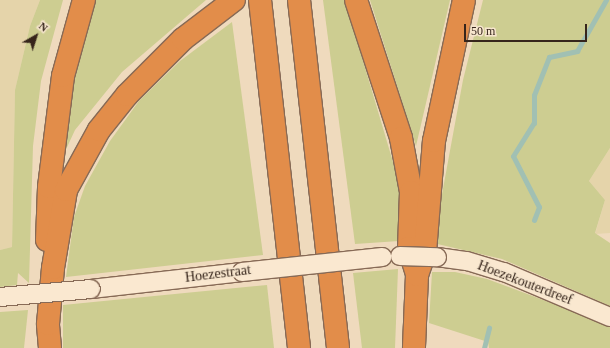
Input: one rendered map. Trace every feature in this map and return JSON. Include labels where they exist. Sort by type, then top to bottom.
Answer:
[{"type":"highway","points":[[53,268],[47,246],[49,187],[63,76],[84,0]]},
{"type":"highway","points":[[50,348],[48,324],[53,268],[66,190],[99,130],[127,95],[183,39],[234,0]]},
{"type":"highway","points":[[260,0],[299,348]]},
{"type":"highway","points":[[298,0],[338,348]]},
{"type":"highway","points":[[356,0],[401,138],[411,192],[409,248],[417,275]]},
{"type":"highway","points":[[414,348],[417,275],[425,252],[434,141],[464,0]]},
{"type":"street","name":"Hoezestraat","points":[[0,298],[382,257],[437,257]]},
{"type":"street","name":"Hoezekouterdreef","points":[[437,257],[467,261],[504,272],[610,317]]},
{"type":"shaded area","points":[[0,0],[40,0],[30,26],[15,90],[12,247],[0,250]]},
{"type":"shaded area","points":[[610,148],[610,233],[595,234],[605,200],[589,181]]},
{"type":"green space","points":[[40,0],[63,0],[41,81],[33,146],[29,283],[18,273],[17,285],[0,287],[0,250],[12,247],[15,90],[30,26]]},
{"type":"green space","points":[[93,0],[206,0],[122,72],[75,130],[62,158],[71,68]]},
{"type":"green space","points":[[323,0],[345,0],[401,189],[399,241],[355,244]]},
{"type":"green space","points":[[370,0],[450,0],[416,146]]},
{"type":"green space","points":[[483,0],[610,0],[610,148],[589,181],[605,200],[595,233],[610,243],[610,306],[502,259],[433,243],[463,80]]},
{"type":"green space","points":[[232,22],[263,255],[66,277],[74,217],[85,186],[110,141],[139,101],[180,61]]},
{"type":"green space","points":[[398,269],[395,348],[362,348],[353,273]]},
{"type":"green space","points":[[432,272],[455,272],[487,279],[610,325],[610,348],[489,348],[488,342],[429,323]]},
{"type":"green space","points":[[267,285],[274,348],[63,348],[63,305]]},
{"type":"green space","points":[[28,310],[24,348],[0,348],[0,312]]},
{"type":"waterway","points":[[534,220],[539,207],[513,156],[534,123],[534,95],[549,57],[577,51],[606,0]]},
{"type":"waterway","points":[[484,348],[489,328]]}]
